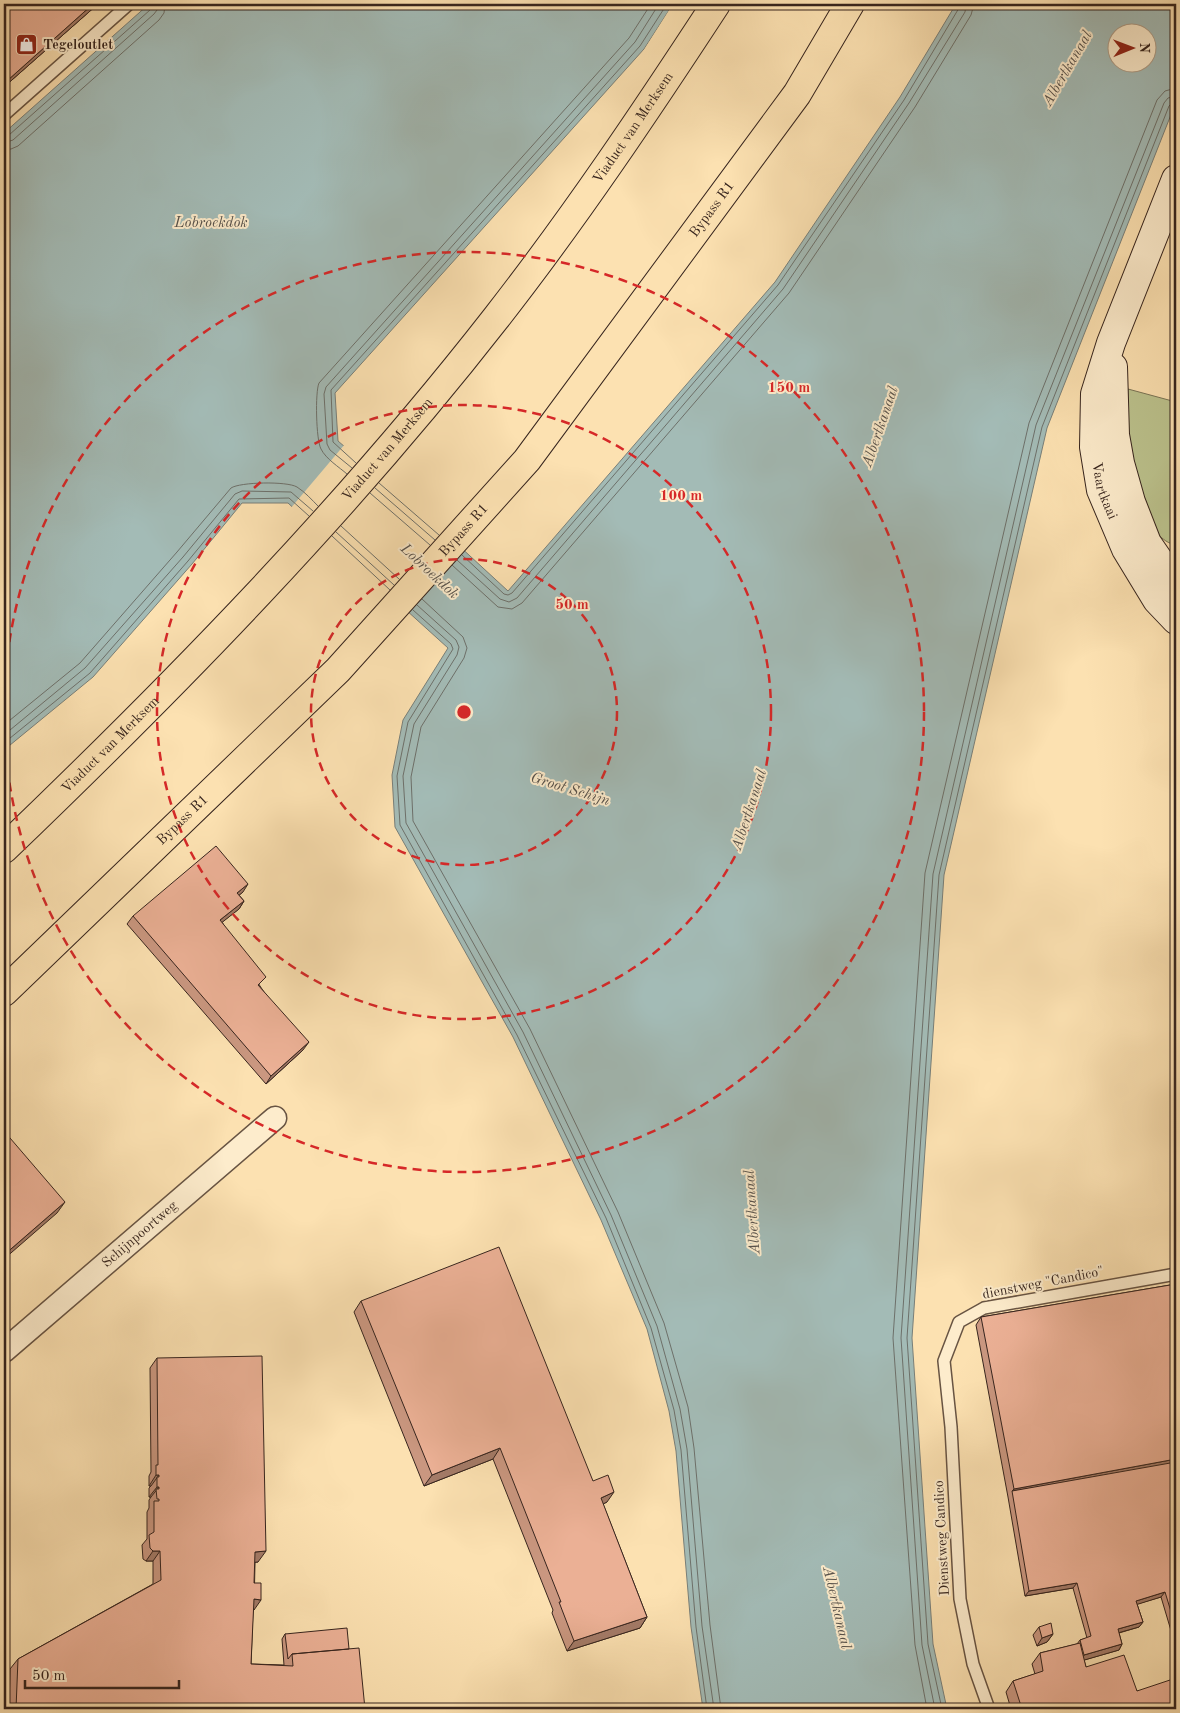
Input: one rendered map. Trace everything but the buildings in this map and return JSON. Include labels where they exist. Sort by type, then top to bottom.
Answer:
[{"type":"highway","name":"Viaduct van Merksem","points":[[4,849],[155,701],[299,551],[468,353],[529,275],[639,121],[716,4]]},
{"type":"highway","name":"Bypass R1","points":[[4,992],[338,670],[527,460],[797,94],[850,4]]},
{"type":"street","name":"Vaartkaai","points":[[1176,179],[1112,343],[1095,394],[1094,446],[1101,490],[1126,549],[1157,600],[1176,620]]},
{"type":"street","name":"Vaartkaai","points":[[1112,343],[1115,435],[1120,463],[1131,502],[1147,543],[1176,585]]},
{"type":"street","name":"Schijnpoortweg","points":[[4,1351],[275,1118]]},
{"type":"lane","points":[[4,115],[129,4]]},
{"type":"lane","name":"dienstweg \"Candico\"","points":[[944,1361],[959,1322],[984,1308],[1176,1274]]},
{"type":"lane","name":"Dienstweg Candico","points":[[944,1361],[951,1427],[960,1599],[973,1664],[989,1709]]},
{"type":"green space","points":[[1128,389],[1176,402],[1176,433],[1172,449],[1176,450],[1176,545],[1166,541],[1157,533],[1148,517],[1140,492],[1129,441]]},
{"type":"water","points":[[149,4],[673,4],[644,49],[335,393],[338,441],[444,532],[508,591],[775,282],[900,97],[956,4],[1176,4],[1176,102],[1047,428],[944,875],[912,1338],[933,1644],[947,1709],[703,1709],[691,1627],[676,1451],[669,1411],[647,1329],[601,1220],[513,1037],[395,827],[392,775],[403,720],[448,648],[288,503],[242,503],[192,564],[93,677],[4,750],[4,133]]},
{"type":"pier","points":[[673,4],[675,5],[635,64]]},
{"type":"pier","points":[[345,444],[445,530],[388,598],[290,509]]},
{"type":"place","name":"Tegeloutlet","points":[[27,45]]},
{"type":"water label","name":"Albertkanaal","points":[[1068,69]]},
{"type":"water label","name":"Lobroekdok","points":[[211,223]]},
{"type":"water label","name":"Albertkanaal","points":[[881,427]]},
{"type":"water label","name":"Lobroekdok","points":[[429,572]]},
{"type":"water label","name":"Groot Schijn","points":[[570,790]]},
{"type":"water label","name":"Albertkanaal","points":[[750,810]]},
{"type":"water label","name":"Albertkanaal","points":[[753,1212]]},
{"type":"water label","name":"Albertkanaal","points":[[836,1608]]}]
